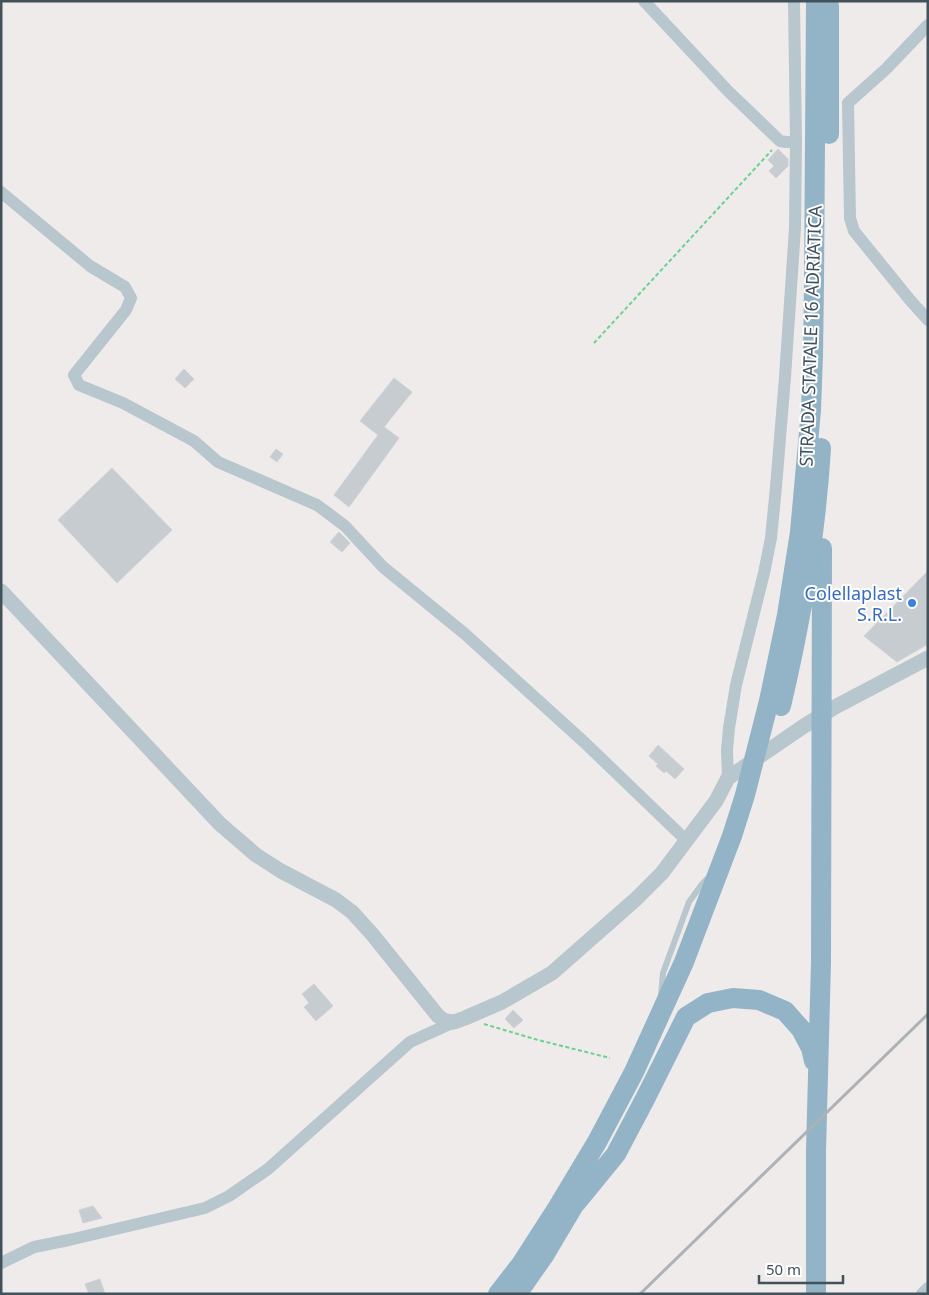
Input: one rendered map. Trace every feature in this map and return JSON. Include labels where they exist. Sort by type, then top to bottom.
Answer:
[{"type":"highway","name":"STRADA STATALE 16 ADRIATICA","points":[[498,1294],[532,1247],[597,1142],[634,1072],[661,1013],[684,962],[722,865],[745,795],[769,701],[787,615],[800,532],[809,438],[813,355],[816,1]]},
{"type":"highway","name":"STRADA STATALE 16 ADRIATICA","points":[[516,1294],[545,1254],[610,1146],[639,1091],[692,979],[730,884],[755,809],[774,736],[802,609],[815,524],[821,457],[826,363],[829,1]]},
{"type":"highway","points":[[816,1294],[816,1150],[821,953],[821,733],[828,705],[821,457]]},
{"type":"highway","points":[[576,1203],[616,1154],[686,1017],[708,1003],[733,998],[759,1000],[785,1011],[801,1029],[811,1048],[815,1068],[817,1111]]},
{"type":"street","points":[[644,1],[728,90],[780,141],[796,142]]},
{"type":"street","points":[[728,778],[728,743],[736,685],[771,538],[784,387],[795,228],[794,1]]},
{"type":"street","points":[[928,25],[886,69],[848,103],[850,218],[854,231],[928,320]]},
{"type":"street","points":[[1,192],[90,266],[125,287],[131,298],[126,310],[74,375],[79,385],[123,403],[194,441],[218,462],[317,505],[345,526],[383,567],[465,634],[584,742],[687,841]]},
{"type":"street","points":[[1,591],[220,824],[256,854],[281,871],[336,900],[352,912],[438,1016],[445,1021],[459,1020]]},
{"type":"street","points":[[1,1263],[34,1247],[205,1208],[229,1196],[268,1169],[410,1042],[502,1002],[552,974],[636,899],[662,873],[716,801],[728,778],[804,726],[828,705],[928,658]]},
{"type":"street","points":[[922,1294],[928,1288]]},
{"type":"path","points":[[594,343],[780,141]]},
{"type":"path","points":[[459,1020],[610,1058]]},
{"type":"building","points":[[778,149],[788,159],[788,166],[776,178],[769,171],[774,166],[768,160]]},
{"type":"building","points":[[184,369],[194,379],[185,388],[175,379]]},
{"type":"building","points":[[394,378],[412,392],[384,427],[399,438],[349,507],[334,495],[378,435],[360,421]]},
{"type":"building","points":[[276,449],[283,454],[277,462],[270,457]]},
{"type":"building","points":[[112,468],[172,530],[117,583],[58,520]]},
{"type":"building","points":[[339,532],[350,543],[342,552],[330,542]]},
{"type":"building","name":"Colellaplast S.R.L.","points":[[928,571],[928,644],[897,662],[864,636]]},
{"type":"building","points":[[658,745],[684,769],[675,779],[666,771],[664,773],[656,766],[658,764],[649,756]]},
{"type":"building","points":[[314,984],[333,1006],[316,1021],[304,1007],[309,1003],[302,994]]},
{"type":"building","points":[[513,1010],[523,1020],[514,1028],[505,1019]]},
{"type":"building","points":[[93,1206],[102,1218],[83,1223],[79,1210]]},
{"type":"building","points":[[100,1279],[105,1294],[89,1294],[85,1284]]},
{"type":"railway","points":[[640,1294],[928,1014]]},
{"type":"place","name":"Colellaplast S.R.L.","points":[[912,603]]}]
